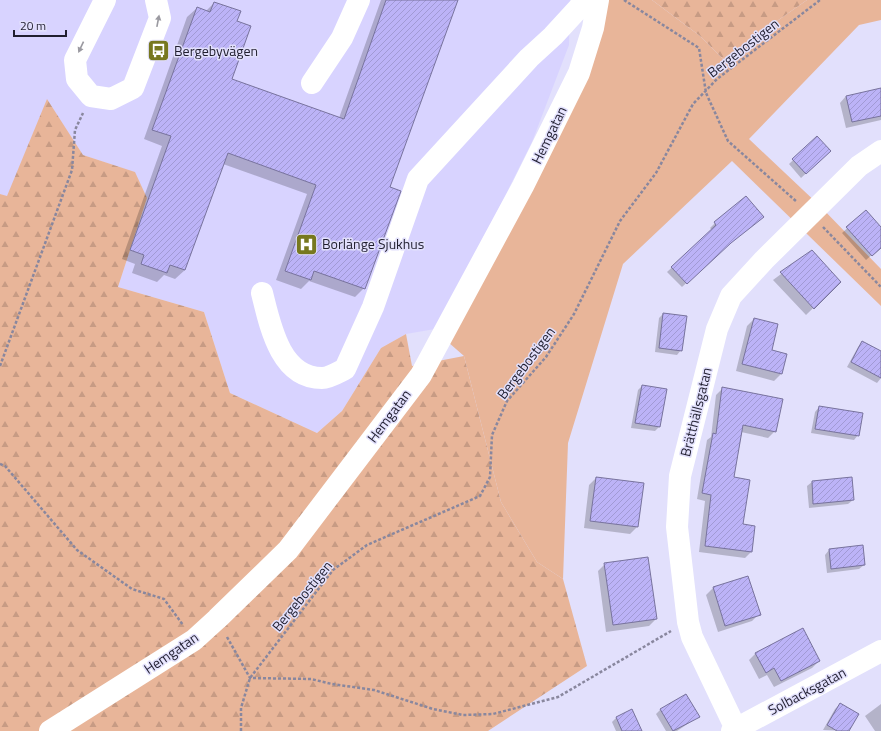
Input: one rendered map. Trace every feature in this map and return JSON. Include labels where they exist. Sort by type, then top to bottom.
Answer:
[{"type":"street","points":[[105,0],[75,60],[77,79],[91,96],[111,99],[133,88],[160,18],[156,0]]},
{"type":"street","points":[[312,83],[342,38],[359,0]]},
{"type":"street","points":[[262,293],[271,327],[281,349],[288,361],[302,374],[323,378],[346,369],[373,307],[418,179],[529,58],[553,36],[586,0]]},
{"type":"street","name":"Hemgatan","points":[[50,731],[194,640],[217,619],[288,550],[421,375],[523,186],[580,72],[593,28],[598,0]]},
{"type":"street","name":"Brätthällsgatan","points":[[734,730],[692,637],[688,622],[677,527],[680,476],[717,329],[731,296],[764,260],[859,166],[881,151]]},
{"type":"street","name":"Solbacksgatan","points":[[734,730],[881,651]]},
{"type":"path","points":[[624,0],[699,48],[706,92],[728,141],[811,215],[881,288]]},
{"type":"path","name":"Bergebostigen","points":[[241,731],[241,708],[250,678],[333,570],[367,545],[480,496],[490,477],[492,435],[507,401],[546,357],[574,314],[620,221],[656,173],[693,104],[717,79],[820,0]]},
{"type":"path","points":[[0,366],[72,170],[75,130],[91,96]]},
{"type":"path","points":[[0,464],[5,466],[77,550],[132,589],[164,599],[194,640]]},
{"type":"path","points":[[217,619],[250,678],[311,679],[332,684],[374,690],[433,709],[463,715],[493,714],[558,697],[688,622]]},
{"type":"shaded area","name":"Borlänge Sjukhus","points":[[0,0],[570,0],[569,45],[532,142],[435,329],[406,334],[381,348],[342,411],[317,433],[230,393],[204,312],[118,287],[147,198],[134,172],[83,155],[47,100],[7,197],[0,194]]},
{"type":"green space","points":[[605,0],[652,0],[700,36],[723,59],[807,0],[881,0],[881,20],[859,25],[749,139],[820,206],[881,269],[881,306],[732,161],[623,264],[568,443],[563,579],[537,562],[501,502],[464,356],[448,342]]},
{"type":"green space","points":[[652,0],[807,0],[723,59],[700,36]]},
{"type":"green space","points":[[47,99],[83,155],[135,172],[147,198],[118,287],[204,312],[230,393],[317,433],[342,411],[381,348],[406,334],[412,366],[464,356],[501,502],[537,562],[563,579],[587,666],[488,731],[0,731],[0,194],[7,196]]},
{"type":"building","points":[[386,0],[458,0],[390,187],[401,191],[365,289],[314,271],[311,280],[285,271],[316,185],[228,153],[185,270],[170,265],[167,273],[141,264],[144,255],[130,250],[171,136],[152,130],[197,7],[210,12],[214,2],[241,11],[237,21],[251,26],[232,79],[344,119]]},
{"type":"building","points":[[881,88],[881,116],[852,122],[846,96]]},
{"type":"building","points":[[817,136],[831,151],[806,174],[792,159]]},
{"type":"building","points":[[746,196],[764,217],[731,243],[687,284],[671,267],[716,225],[714,222]]},
{"type":"building","points":[[866,210],[881,227],[881,248],[872,256],[846,227]]},
{"type":"building","points":[[812,250],[841,282],[814,309],[780,272]]},
{"type":"building","points":[[663,313],[687,316],[682,351],[659,348]]},
{"type":"building","points":[[754,318],[778,324],[772,350],[787,354],[782,374],[742,364]]},
{"type":"building","points":[[862,341],[881,351],[881,378],[851,362]]},
{"type":"building","points":[[642,385],[667,389],[660,427],[635,423]]},
{"type":"building","points":[[722,387],[783,399],[776,432],[743,425],[734,477],[750,480],[743,524],[755,526],[752,552],[705,546],[711,495],[702,493],[713,433],[716,434]]},
{"type":"building","points":[[819,406],[863,413],[859,436],[815,429]]},
{"type":"building","points":[[596,477],[644,483],[638,527],[590,521]]},
{"type":"building","points":[[852,477],[854,500],[813,504],[812,481]]},
{"type":"building","points":[[863,545],[865,565],[831,569],[829,549]]},
{"type":"building","points":[[648,557],[657,619],[613,625],[604,563]]},
{"type":"building","points":[[748,576],[761,615],[725,626],[713,587]]},
{"type":"building","points":[[803,628],[820,661],[781,681],[774,668],[766,673],[755,653]]},
{"type":"building","points":[[686,694],[700,717],[673,731],[660,709]]},
{"type":"building","points":[[840,703],[859,714],[849,731],[837,731],[827,725]]},
{"type":"building","points":[[632,709],[642,731],[622,731],[616,717]]},
{"type":"place","name":"Bergebyvägen","points":[[158,51]]},
{"type":"place","name":"Borlänge Sjukhus","points":[[306,244]]}]
